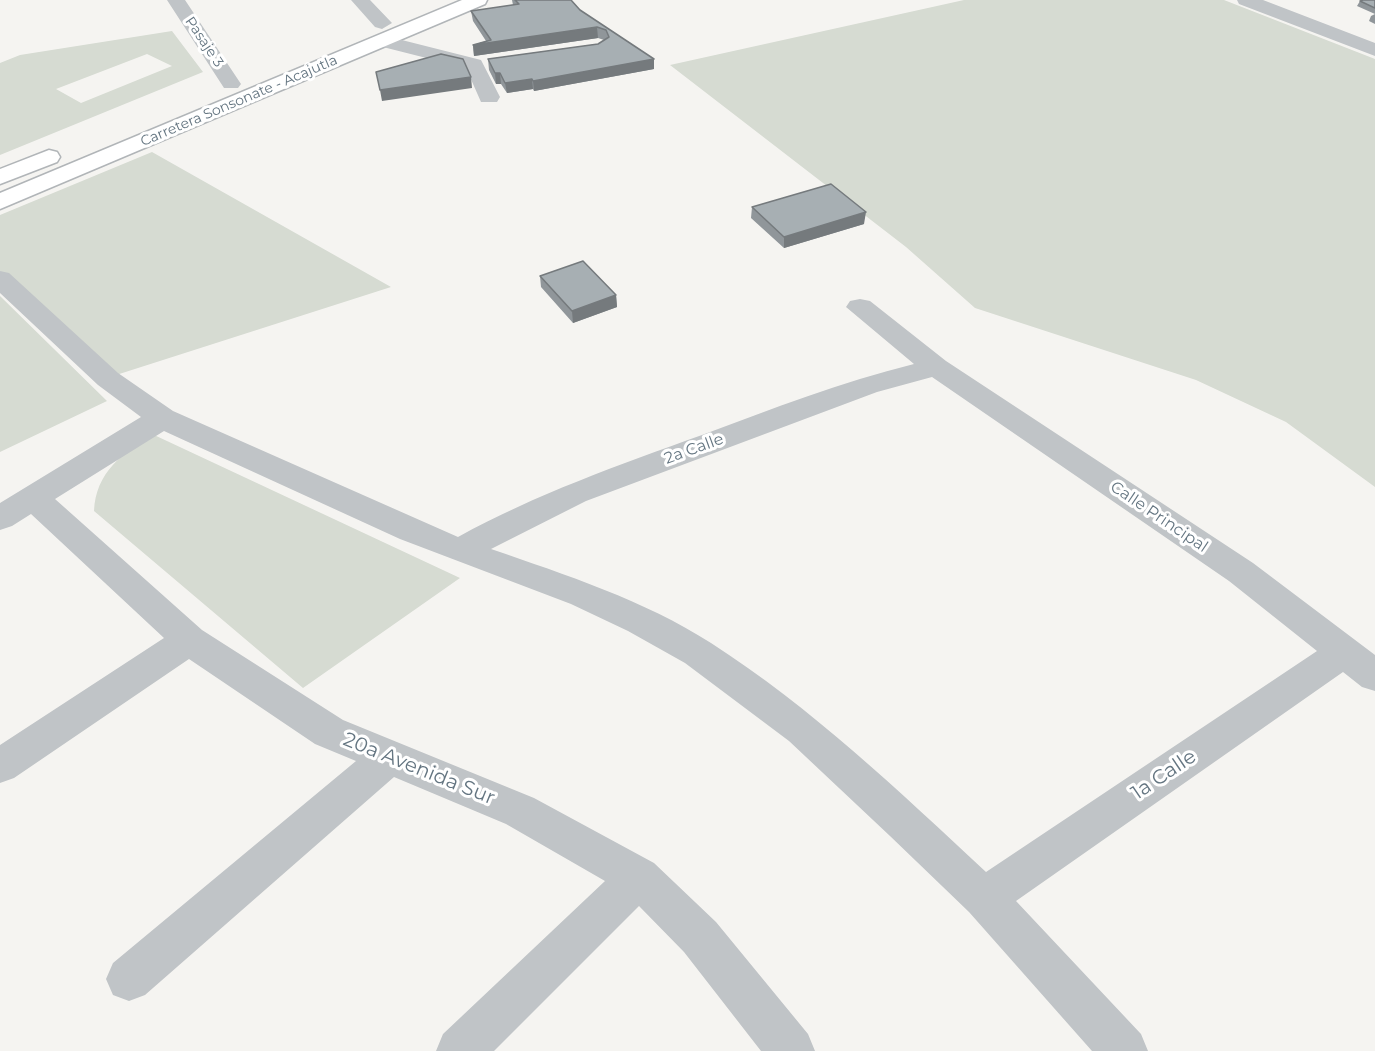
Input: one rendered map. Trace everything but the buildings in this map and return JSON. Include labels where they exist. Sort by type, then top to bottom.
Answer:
[{"type":"highway","name":"Carretera Sonsonate - Acajutla","points":[[0,202],[382,32],[437,0]]},
{"type":"highway","name":"Carretera Sonsonate - Acajutla","points":[[132,124],[231,84],[478,0]]},
{"type":"highway","points":[[0,177],[66,151]]},
{"type":"street","name":"Pasaje 3","points":[[176,0],[231,84]]},
{"type":"street","points":[[360,0],[382,32],[474,64],[497,61]]},
{"type":"street","points":[[1246,0],[1375,50]]},
{"type":"street","points":[[474,64],[489,97]]},
{"type":"street","points":[[0,279],[108,379],[162,418],[459,551],[583,595],[642,621],[698,653],[803,730],[984,898],[1124,1051]]},
{"type":"street","name":"Calle Principal","points":[[860,307],[936,367],[1240,572],[1375,676]]},
{"type":"street","name":"2a Calle","points":[[459,551],[514,521],[575,493],[867,385],[936,367]]},
{"type":"street","points":[[16,508],[162,418]]},
{"type":"street","name":"20a Avenida Sur","points":[[16,508],[189,640],[329,732],[520,811],[639,877],[700,937],[791,1051]]},
{"type":"street","points":[[0,766],[189,640]]},
{"type":"street","name":"1a Calle","points":[[984,898],[1344,652]]},
{"type":"street","points":[[129,979],[389,757]]},
{"type":"street","points":[[460,1051],[639,877]]},
{"type":"shaded area","points":[[964,0],[1224,0],[1375,59],[1375,487],[1286,422],[1196,380],[975,308],[906,247],[670,65]]},
{"type":"shaded area","points":[[172,31],[203,72],[0,155],[0,63],[20,55]],"holes":[[[147,54],[172,66],[81,103],[56,89]]]},
{"type":"shaded area","points":[[152,152],[391,287],[113,376],[0,271],[0,215]]},
{"type":"shaded area","points":[[0,296],[107,401],[0,452]]},
{"type":"shaded area","points":[[152,434],[460,578],[303,688],[94,511],[100,485],[112,465]]}]
